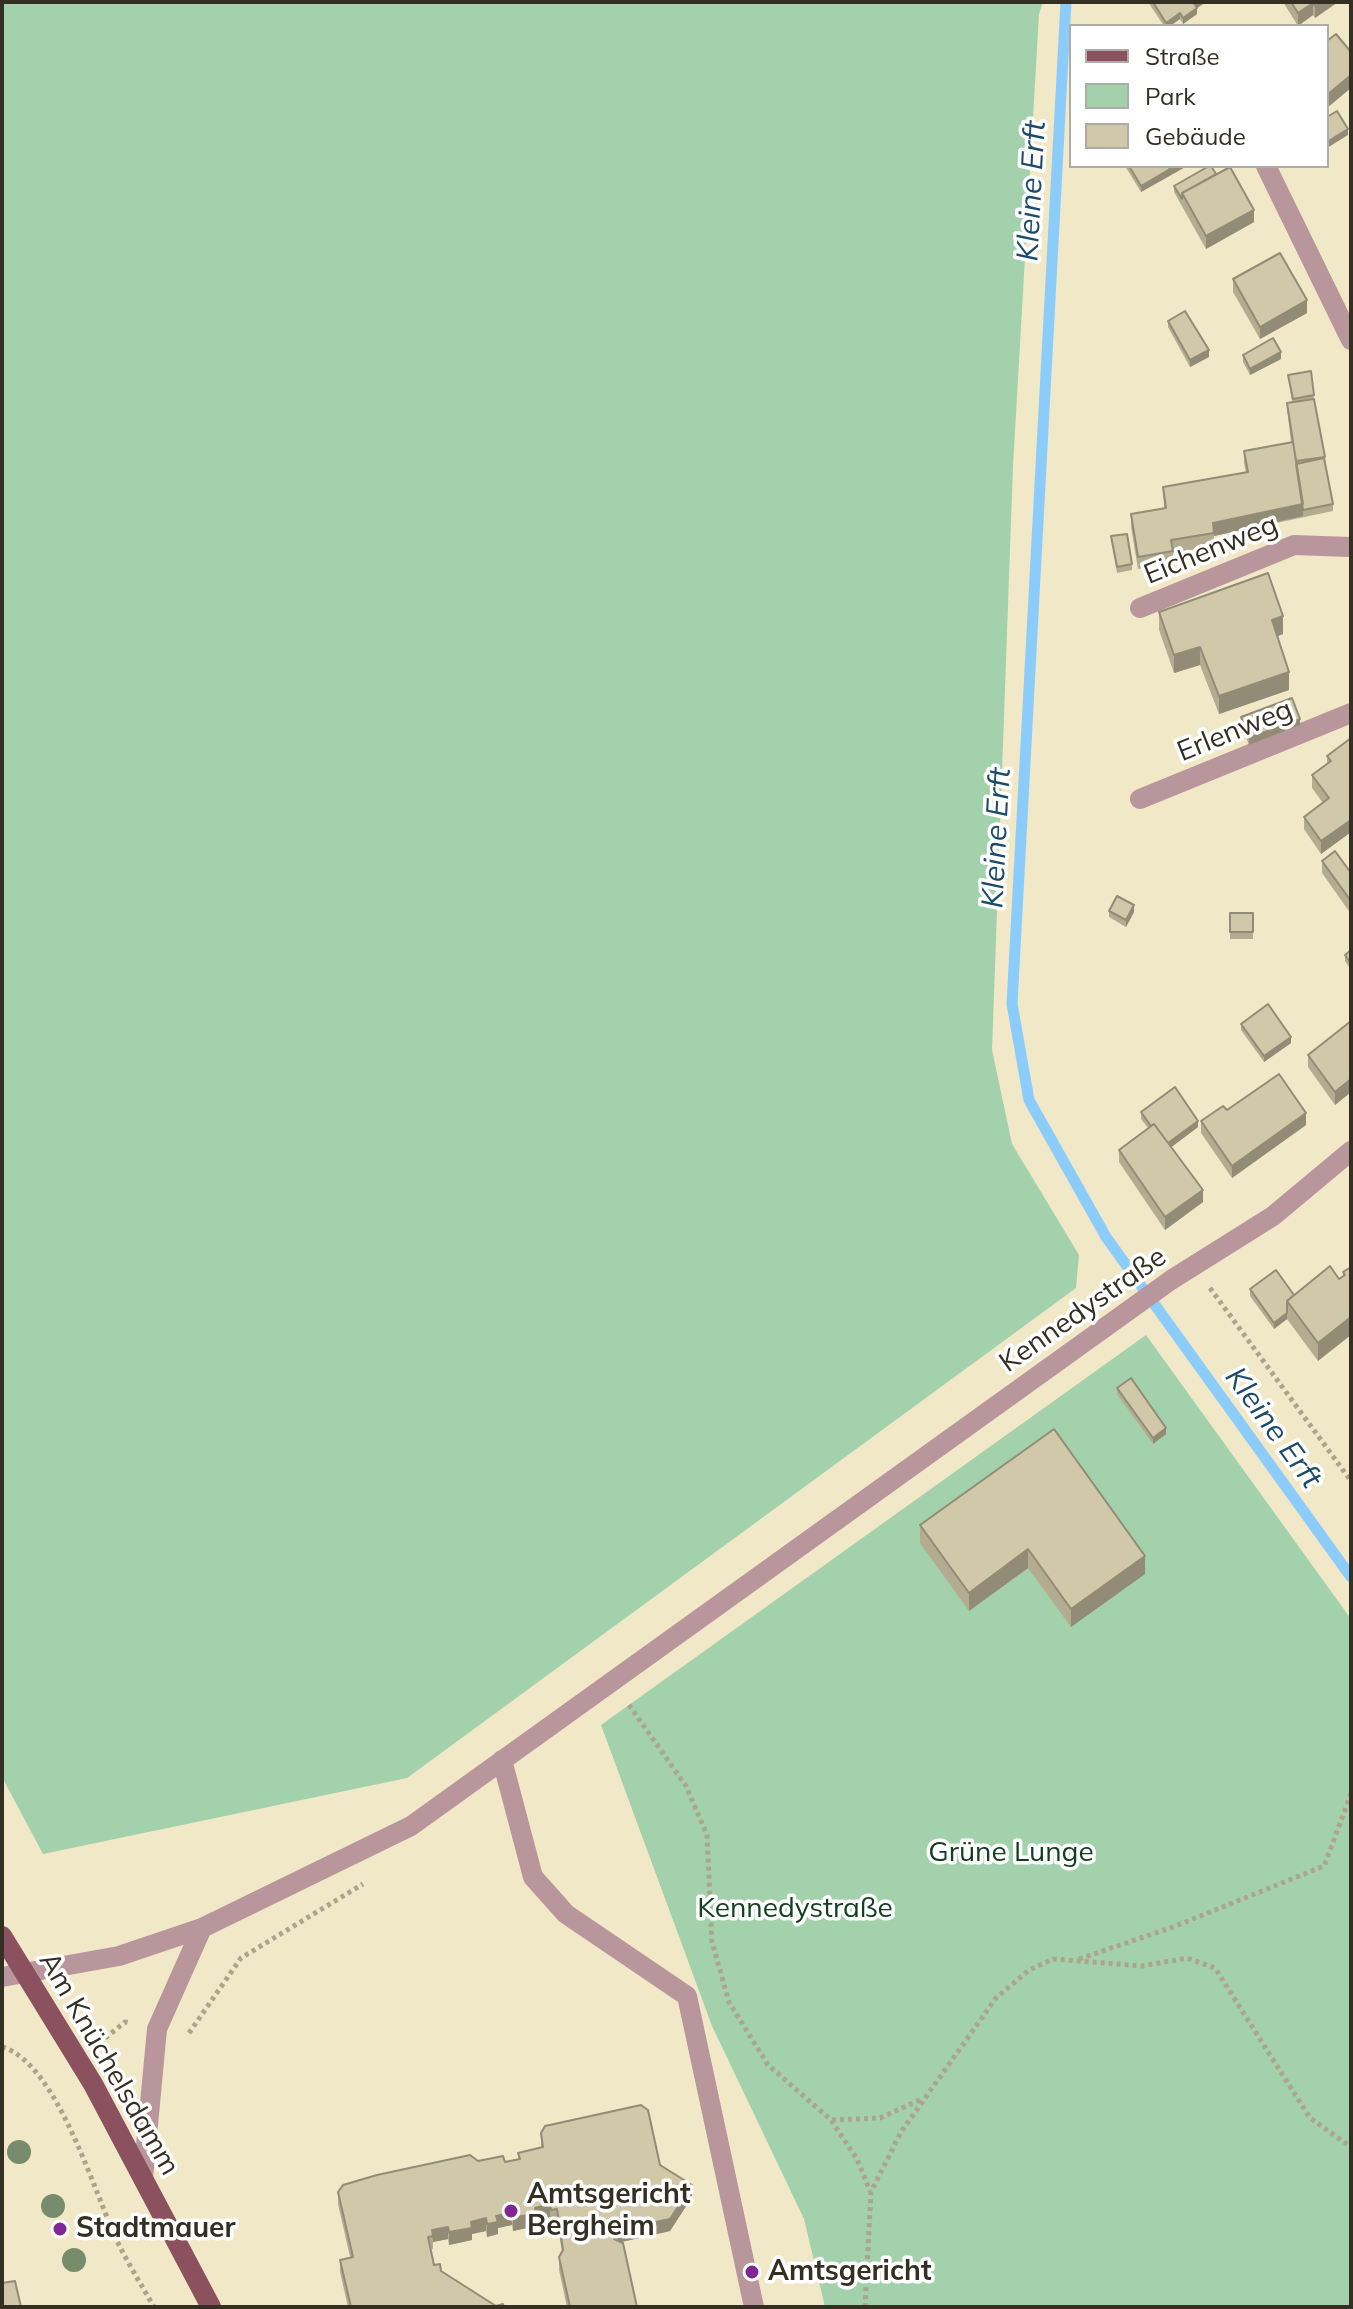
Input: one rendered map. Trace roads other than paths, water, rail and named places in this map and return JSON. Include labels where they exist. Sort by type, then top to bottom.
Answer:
[{"type":"main road","name":"Am Knüchelsdamm","points":[[2,1936],[93,2084],[211,2307]]},
{"type":"street","points":[[1267,168],[1351,340]]},
{"type":"street","name":"Eichenweg","points":[[1140,608],[1294,545],[1351,545]]},
{"type":"street","points":[[1351,545],[1351,561]]},
{"type":"street","name":"Erlenweg","points":[[1140,799],[1351,713]]},
{"type":"street","name":"Kennedystraße","points":[[2,1977],[27,1975],[119,1956],[202,1928],[411,1826],[1171,1280],[1273,1216],[1351,1151]]},
{"type":"street","points":[[502,1760],[533,1877],[566,1914],[687,1996],[754,2307]]},
{"type":"street","points":[[143,2178],[157,2029],[202,1928]]},
{"type":"waterway","name":"Kleine Erft","points":[[1066,2],[1012,1004],[1029,1100],[1106,1237],[1351,1577]]},
{"type":"place","name":"Amtsgericht Bergheim","points":[[511,2211]]},
{"type":"place","name":"Stadtmauer","points":[[60,2229]]},
{"type":"place","name":"Amtsgericht","points":[[752,2272]]},
{"type":"park label","name":"Grüne Lunge","points":[[1011,1853]]}]
